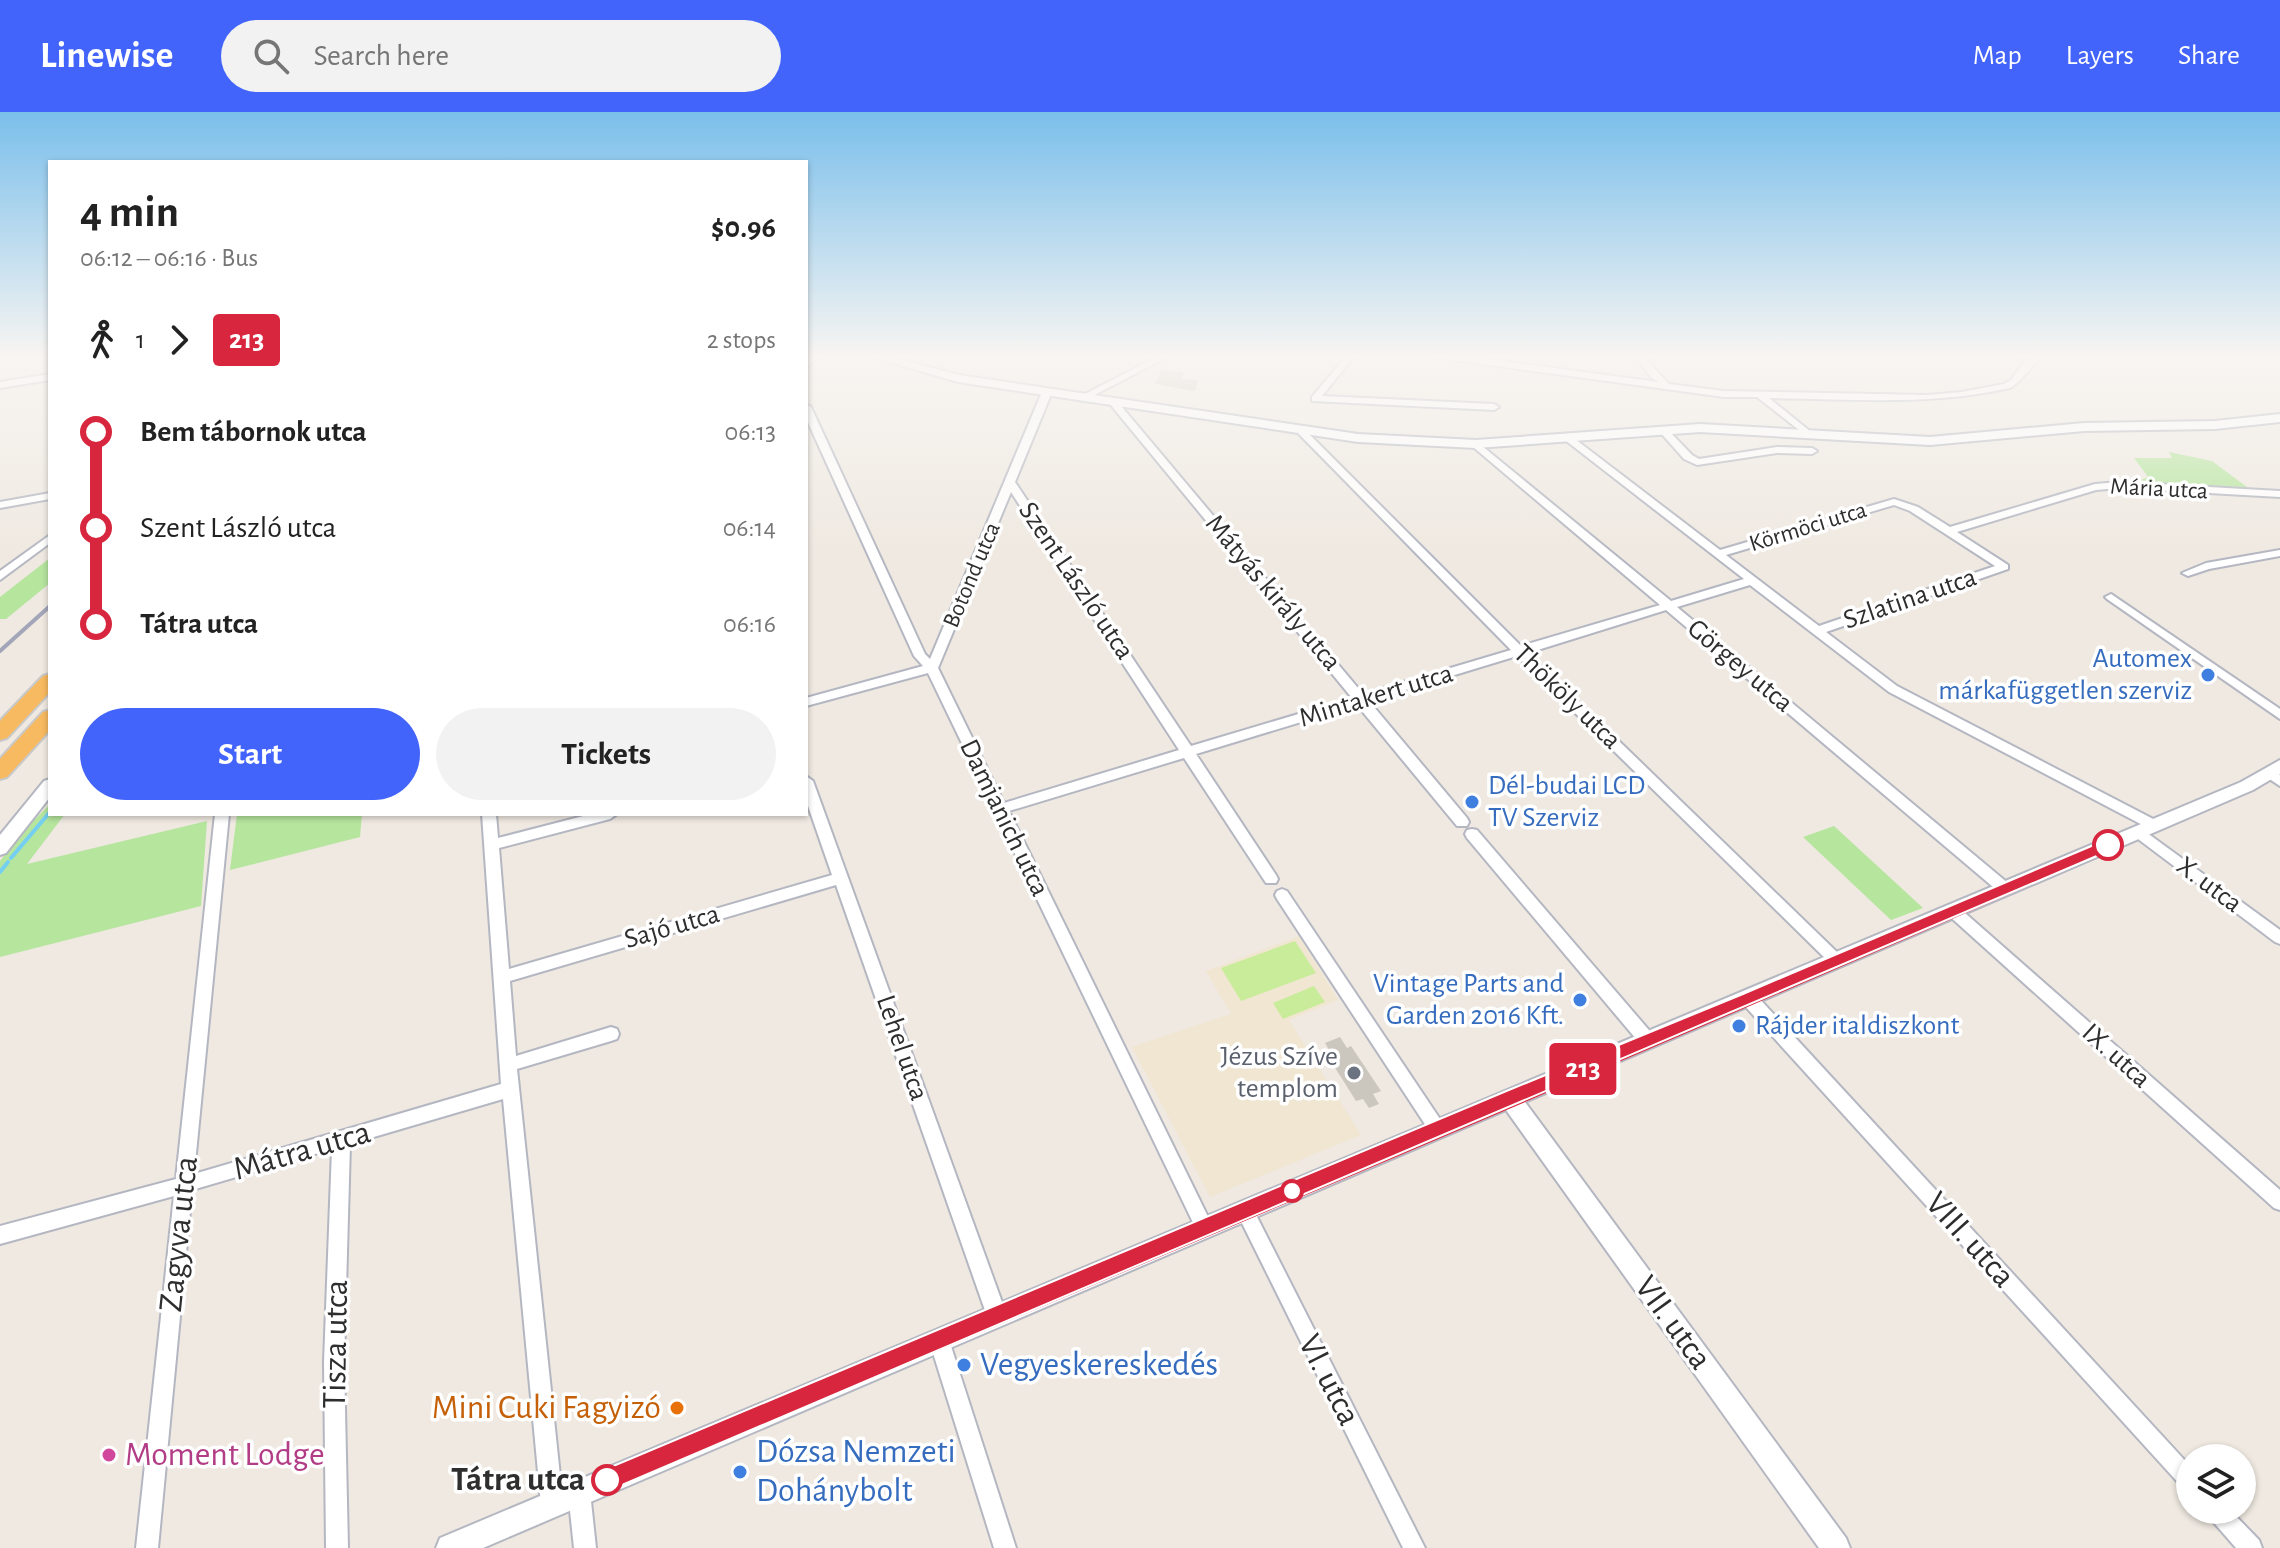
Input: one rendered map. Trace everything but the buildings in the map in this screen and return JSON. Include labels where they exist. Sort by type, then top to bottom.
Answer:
[{"type":"highway","points":[[0,733],[48,682]]},
{"type":"highway","points":[[0,772],[48,719]]},
{"type":"street","name":"Damjanich utca","points":[[813,422],[920,656],[932,668],[1205,1229]]},
{"type":"street","name":"Botond utca","points":[[932,668],[1035,422]]},
{"type":"street","name":"Mátyás király utca","points":[[1130,422],[1648,1041]]},
{"type":"street","points":[[1247,422],[1399,442],[1476,444],[1710,429],[1949,441],[2084,427],[2243,422]]},
{"type":"street","points":[[1793,422],[1808,434]]},
{"type":"street","name":"Thököly utca","points":[[1300,430],[1520,652],[1837,961]]},
{"type":"street","points":[[1663,430],[1688,457],[1697,462],[1777,450],[1812,451]]},
{"type":"street","name":"X. utca","points":[[1568,438],[1750,581],[1903,695],[2146,829],[2280,938]]},
{"type":"street","name":"Görgey utca","points":[[1476,444],[2004,888]]},
{"type":"street","name":"Szent László utca","points":[[1011,484],[1271,879]]},
{"type":"street","name":"Mária utca","points":[[1949,531],[2095,487],[2119,485],[2280,494]]},
{"type":"street","points":[[2265,495],[2280,506]]},
{"type":"street","points":[[0,505],[48,496]]},
{"type":"street","name":"Körmöci utca","points":[[1717,554],[1889,502],[1900,502],[1949,531]]},
{"type":"street","name":"Szlatina utca","points":[[1816,631],[2004,567],[1949,531]]},
{"type":"street","points":[[0,577],[48,540]]},
{"type":"street","points":[[2188,573],[2206,566],[2280,553]]},
{"type":"street","name":"Mintakert utca","points":[[1000,809],[1750,581]]},
{"type":"street","points":[[2111,597],[2280,715]]},
{"type":"street","points":[[808,701],[932,668]]},
{"type":"street","points":[[450,1548],[1510,1098],[1750,1000],[1952,910],[2276,774]]},
{"type":"street","name":"Lehel utca","points":[[808,786],[997,1316]]},
{"type":"street","points":[[0,848],[48,788]]},
{"type":"street","name":"Zagyva utca","points":[[147,1548],[222,816]]},
{"type":"street","points":[[489,816],[510,1089],[552,1504]]},
{"type":"street","points":[[492,845],[602,816]]},
{"type":"street","name":"Sajó utca","points":[[503,977],[842,878]]},
{"type":"street","points":[[1282,895],[1438,1130]]},
{"type":"street","name":"IX. utca","points":[[1952,910],[2280,1202]]},
{"type":"street","name":"VIII. utca","points":[[1750,1000],[2176,1466]]},
{"type":"street","points":[[508,1065],[611,1034]]},
{"type":"street","name":"Mátra utca","points":[[0,1235],[510,1089]]},
{"type":"street","name":"VII. utca","points":[[1510,1098],[1836,1548]]},
{"type":"street","name":"Tisza utca","points":[[337,1548],[334,1362],[341,1139]]},
{"type":"street","name":"VI. utca","points":[[1245,1211],[1414,1548]]},
{"type":"street","points":[[939,1340],[1005,1548]]},
{"type":"street","points":[[579,1492],[585,1548]]},
{"type":"street","points":[[2229,1524],[2251,1548]]},
{"type":"shaded area","points":[[1299,936],[1338,1000],[1289,1020],[1361,1135],[1210,1197],[1132,1047],[1231,1014],[1206,971]]},
{"type":"green space","points":[[2169,452],[2212,461],[2251,490],[2145,485],[2138,481],[2148,477],[2134,458],[2172,458]]},
{"type":"green space","points":[[48,560],[48,585],[6,619],[0,619],[0,597]]},
{"type":"green space","points":[[48,806],[48,816],[63,816],[27,864],[207,821],[201,906],[0,957],[0,861],[20,834]]},
{"type":"green space","points":[[237,816],[362,816],[360,837],[230,870]]},
{"type":"green space","points":[[1834,826],[1923,908],[1891,920],[1803,837]]},
{"type":"green space","points":[[1295,941],[1316,973],[1241,1001],[1221,968]]},
{"type":"green space","points":[[1314,986],[1325,1002],[1283,1019],[1273,1003]]},
{"type":"waterway","points":[[11,858],[48,814]]},
{"type":"waterway","points":[[0,872],[8,862]]},
{"type":"railway","points":[[0,651],[48,608]]},
{"type":"bus line","name":"213","points":[[607,1480],[1510,1098],[1750,1000],[2108,845]]},
{"type":"place","name":"Automex márkafüggetlen szerviz","points":[[2208,675]]},
{"type":"place","name":"Dél-budai LCD TV Szerviz","points":[[1472,802]]},
{"type":"place","name":"Vintage Parts and Garden 2016 Kft.","points":[[1580,1000]]},
{"type":"place","name":"Rájder italdiszkont","points":[[1739,1026]]},
{"type":"place","name":"Jézus Szíve templom","points":[[1354,1073]]},
{"type":"place","name":"Vegyeskereskedés","points":[[964,1365]]},
{"type":"place","name":"Mini Cuki Fagyizó","points":[[677,1408]]},
{"type":"place","name":"Moment Lodge","points":[[109,1455]]},
{"type":"place","name":"Dózsa Nemzeti Dohánybolt","points":[[740,1472]]},
{"type":"place","name":"Tátra utca","points":[[607,1480]]}]
